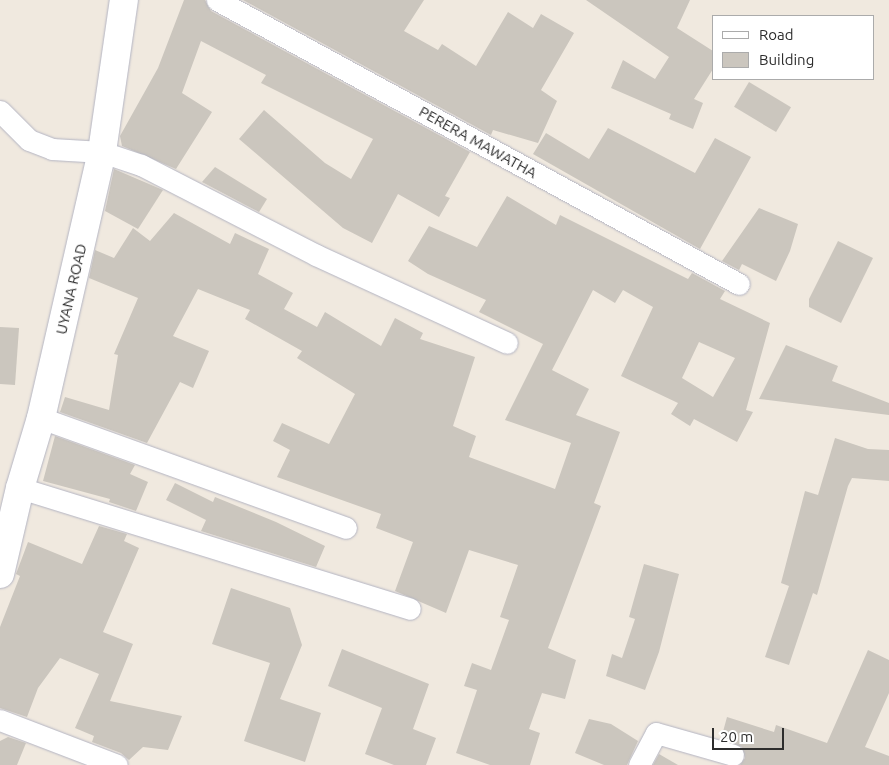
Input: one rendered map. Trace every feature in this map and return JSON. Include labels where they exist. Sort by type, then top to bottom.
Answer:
[{"type":"street","name":"UYANA ROAD","points":[[0,574],[12,498],[41,418],[102,152],[124,0]]},
{"type":"street","name":"PERERA MAWATHA","points":[[217,0],[739,284]]},
{"type":"street","points":[[0,111],[29,140],[52,149],[102,152],[141,164],[316,255],[507,343]]},
{"type":"street","points":[[41,418],[346,528]]},
{"type":"street","points":[[12,498],[410,608]]},
{"type":"street","points":[[0,720],[117,765]]},
{"type":"street","points":[[639,765],[656,732],[733,755]]},
{"type":"building","points":[[184,0],[205,0],[211,11],[470,152],[445,196],[450,198],[439,217],[398,194],[372,243],[343,228],[239,139],[264,110],[325,163],[351,179],[373,139],[261,83],[266,75],[201,41],[182,93],[212,112],[176,169],[122,146],[120,136],[158,68]]},
{"type":"building","points":[[243,0],[424,0],[404,31],[438,50],[442,44],[476,66],[508,12],[533,28],[541,14],[574,33],[541,90],[557,101],[538,143],[493,130],[491,135]]},
{"type":"building","points":[[586,0],[690,0],[677,28],[712,50],[712,71],[694,99],[703,103],[693,129],[669,119],[671,114],[611,88],[623,60],[655,79],[669,57]]},
{"type":"building","points":[[749,82],[791,107],[776,132],[734,107]]},
{"type":"building","points":[[608,128],[695,173],[715,138],[751,157],[700,249],[533,154],[546,133],[589,159]]},
{"type":"building","points":[[215,167],[267,199],[259,212],[202,182]]},
{"type":"building","points":[[114,169],[163,190],[138,229],[105,211]]},
{"type":"building","points":[[507,196],[556,225],[560,215],[688,279],[692,273],[725,291],[720,299],[770,323],[746,410],[753,412],[737,442],[694,419],[690,426],[671,414],[678,403],[621,376],[653,307],[623,290],[615,303],[593,290],[552,370],[589,389],[576,415],[620,432],[594,503],[601,506],[548,648],[576,660],[565,699],[542,693],[529,729],[540,733],[530,765],[490,765],[456,753],[477,690],[464,686],[472,663],[491,670],[509,620],[500,617],[518,565],[469,550],[446,613],[395,591],[413,542],[376,528],[381,514],[277,477],[290,450],[273,441],[282,423],[329,444],[355,394],[297,358],[302,351],[245,319],[250,310],[198,289],[173,336],[209,351],[193,388],[180,382],[147,443],[60,412],[65,397],[109,410],[118,355],[114,354],[138,298],[89,278],[95,250],[114,258],[133,228],[150,241],[174,213],[230,244],[235,233],[269,249],[258,274],[293,293],[284,309],[317,327],[325,312],[381,346],[395,318],[423,333],[420,339],[475,357],[453,426],[476,436],[469,457],[555,489],[571,443],[505,420],[543,344],[479,312],[486,300],[428,274],[408,261],[429,226],[477,247]],"holes":[[[699,342],[735,358],[713,397],[682,378]]]},
{"type":"building","points":[[759,208],[798,224],[790,251],[776,281],[742,264],[739,270],[722,261]]},
{"type":"building","points":[[838,241],[873,258],[841,323],[809,307],[809,299]]},
{"type":"building","points":[[0,327],[19,328],[15,385],[0,384]]},
{"type":"building","points":[[786,345],[838,366],[832,381],[889,403],[889,415],[759,399]]},
{"type":"building","points":[[55,436],[135,465],[130,474],[148,482],[136,511],[109,502],[110,499],[43,481]]},
{"type":"building","points":[[835,438],[868,449],[889,450],[889,481],[852,478],[848,486],[817,595],[813,593],[789,665],[765,657],[789,586],[781,583],[805,491],[818,495]]},
{"type":"building","points":[[175,483],[213,502],[215,497],[276,522],[325,546],[316,567],[201,531],[206,520],[166,500]]},
{"type":"building","points":[[99,526],[127,534],[124,541],[139,548],[103,632],[133,644],[110,701],[182,716],[168,750],[143,747],[129,760],[121,753],[92,742],[94,736],[75,728],[99,674],[60,658],[38,688],[27,717],[0,708],[0,627],[20,576],[16,574],[28,542],[82,564]]},
{"type":"building","points":[[644,564],[679,574],[659,652],[645,690],[606,676],[612,654],[622,658],[635,619],[629,617]]},
{"type":"building","points":[[231,588],[290,608],[302,645],[280,699],[321,713],[305,762],[244,741],[270,663],[212,644]]},
{"type":"building","points":[[342,649],[429,684],[413,729],[436,738],[426,765],[394,765],[365,754],[382,708],[328,686]]},
{"type":"building","points":[[868,650],[889,660],[889,693],[865,747],[889,756],[889,765],[740,765],[745,758],[742,747],[721,739],[727,717],[774,732],[776,725],[827,743]]},
{"type":"building","points":[[589,719],[611,724],[638,741],[627,765],[604,765],[575,753]]},
{"type":"building","points":[[8,737],[26,743],[17,765],[0,765],[0,741]]},
{"type":"building","points":[[659,754],[678,765],[653,765]]}]
